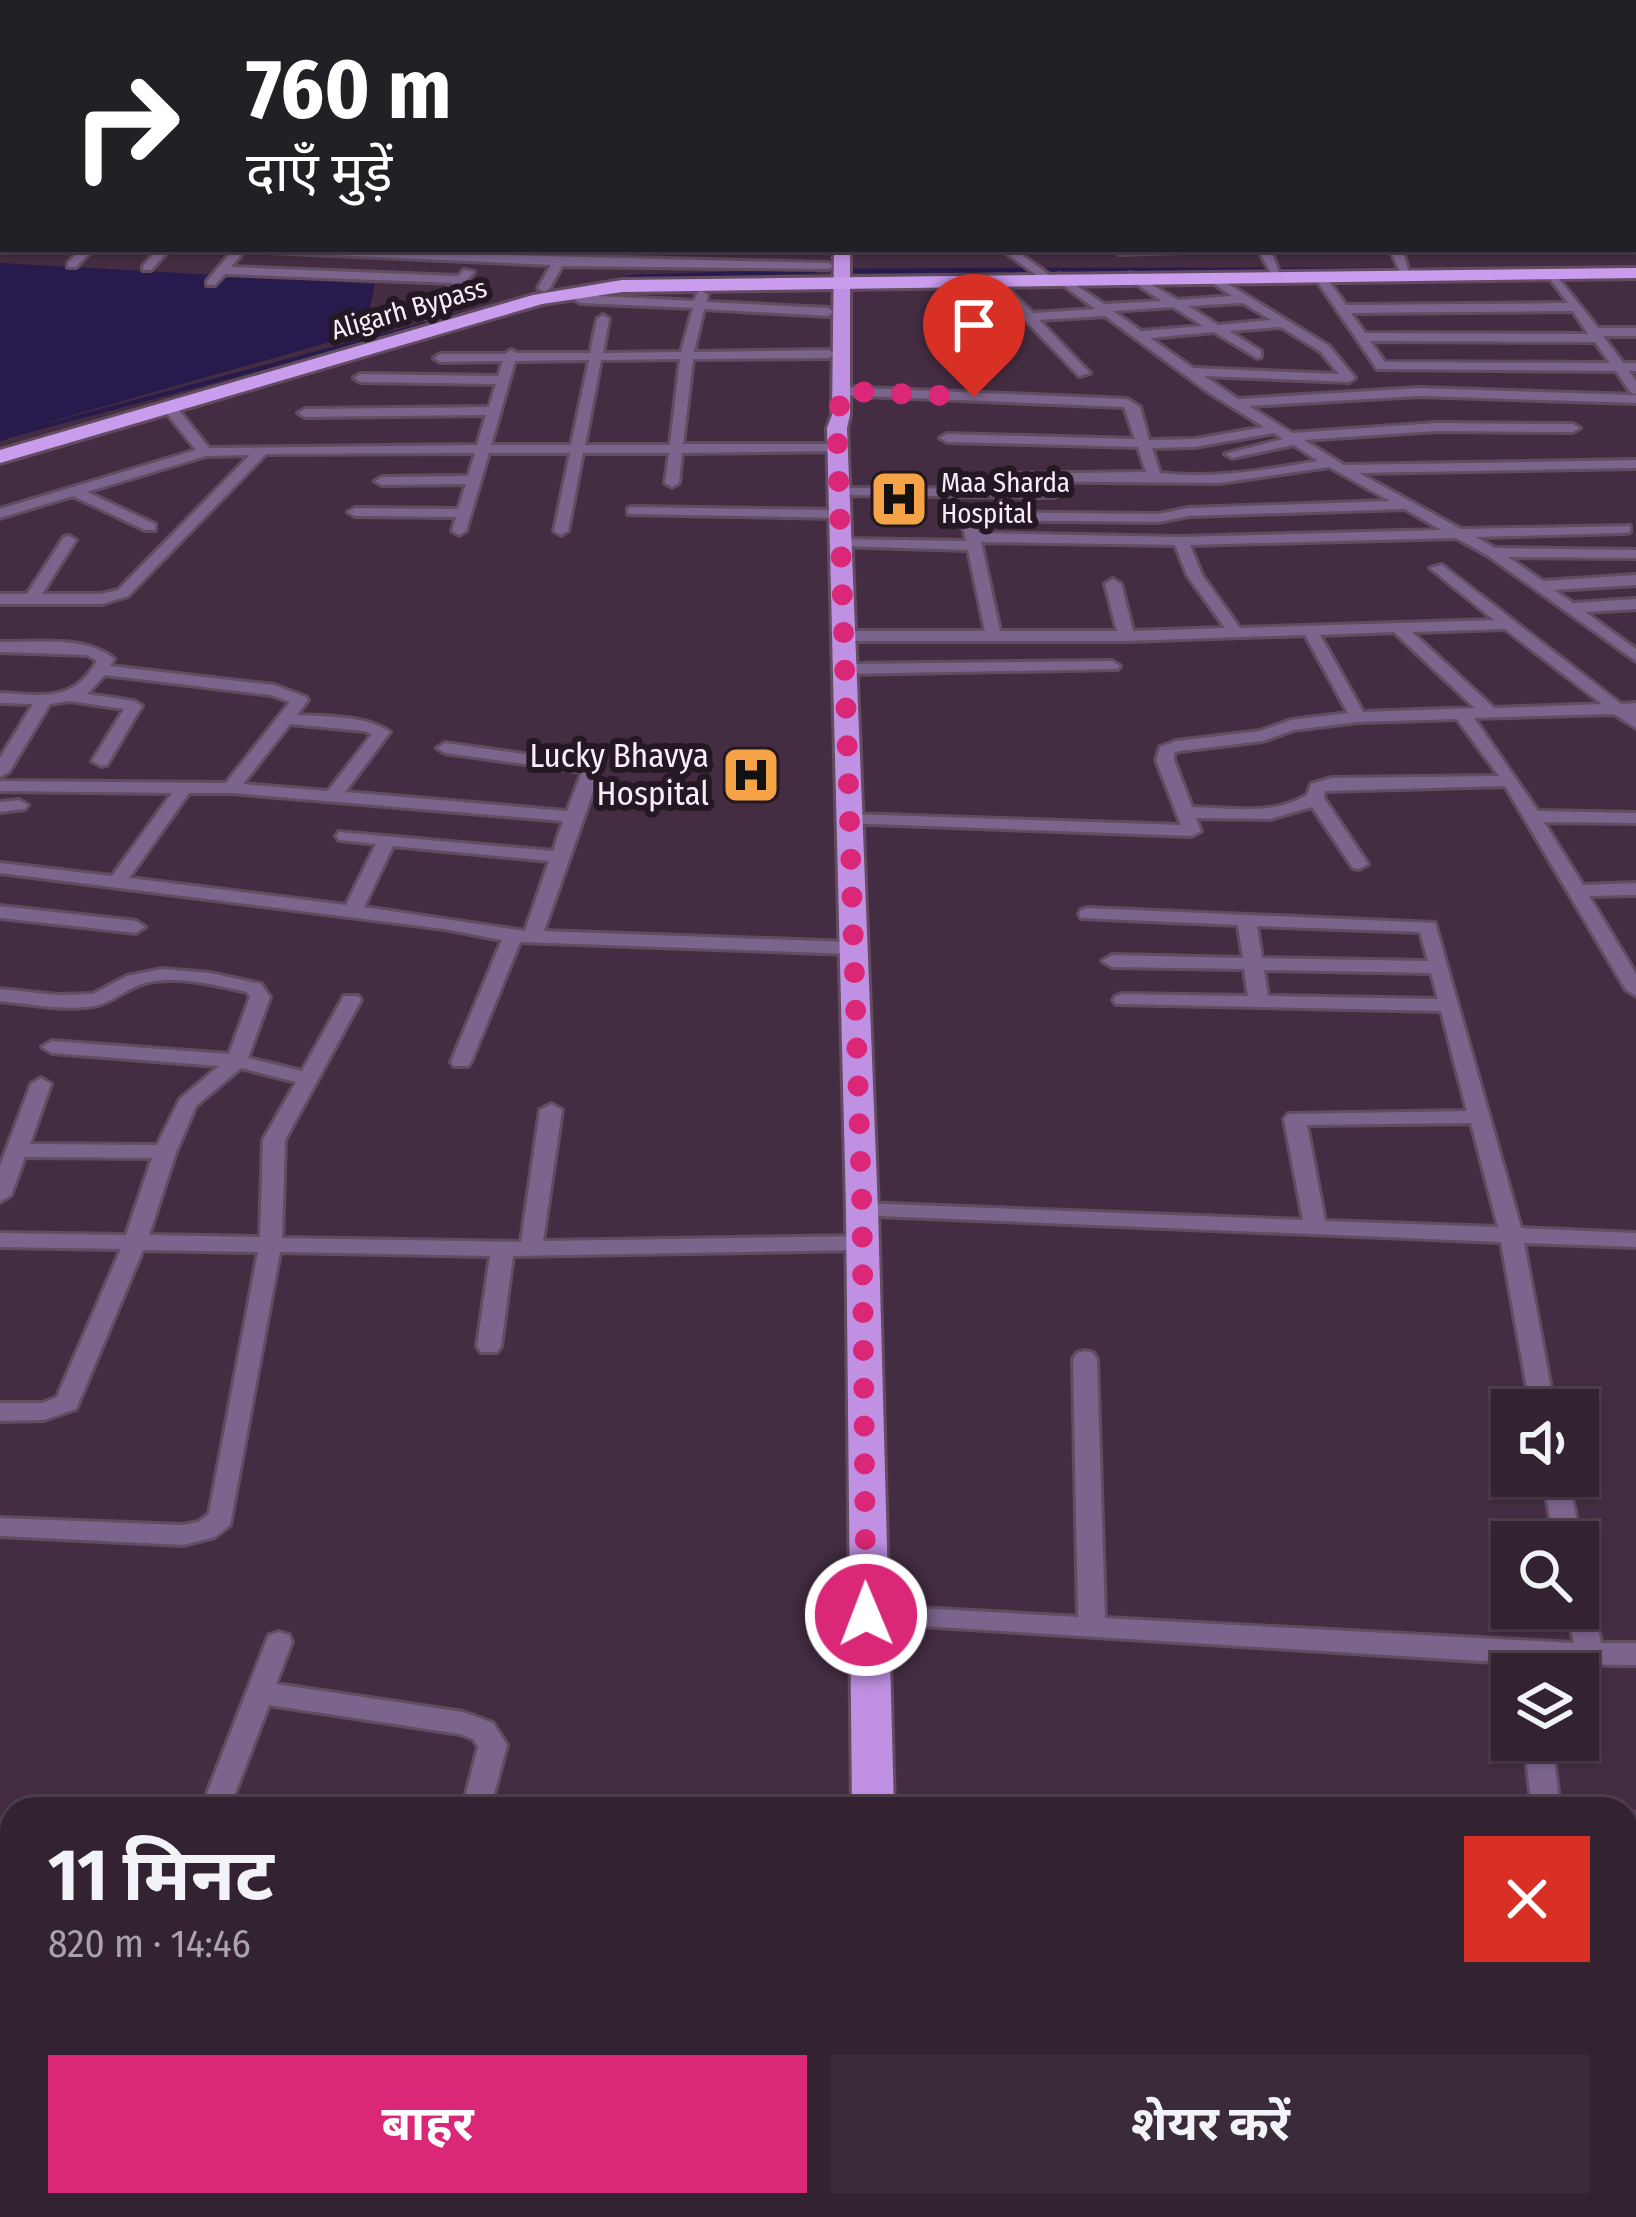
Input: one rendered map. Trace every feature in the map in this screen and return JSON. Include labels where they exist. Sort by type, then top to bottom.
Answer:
[{"type":"highway","name":"Aligarh Bypass","points":[[0,457],[540,298],[622,286],[831,268],[992,278],[1275,272],[1636,273]]},
{"type":"main road","points":[[831,268],[831,415],[838,438]]},
{"type":"main road","points":[[831,268],[841,391],[838,438],[862,1210],[866,1615],[874,1797]]},
{"type":"street","points":[[72,265],[84,252]]},
{"type":"street","points":[[147,268],[161,252]]},
{"type":"street","points":[[211,283],[238,252]]},
{"type":"street","points":[[446,252],[479,257],[521,254],[558,262],[831,268]]},
{"type":"street","points":[[1012,252],[1286,436],[1492,552],[1636,656]]},
{"type":"street","points":[[1119,252],[1132,274],[1257,354]]},
{"type":"street","points":[[1265,252],[1275,272]]},
{"type":"street","points":[[1397,252],[1405,271]]},
{"type":"street","points":[[432,318],[479,257]]},
{"type":"street","points":[[544,288],[558,262]]},
{"type":"street","points":[[224,270],[461,280]]},
{"type":"street","points":[[1551,272],[1632,381]]},
{"type":"street","points":[[1319,274],[1381,366],[1632,381]]},
{"type":"street","points":[[1189,372],[1348,378],[1325,349],[1208,276]]},
{"type":"street","points":[[992,278],[1084,373]]},
{"type":"street","points":[[672,483],[687,352],[706,282]]},
{"type":"street","points":[[580,299],[828,311]]},
{"type":"street","points":[[1025,317],[1245,299]]},
{"type":"street","points":[[1342,309],[1576,307]]},
{"type":"street","points":[[561,531],[604,319]]},
{"type":"street","points":[[1139,335],[1284,323]]},
{"type":"street","points":[[1361,337],[1636,332]]},
{"type":"street","points":[[459,531],[511,354]]},
{"type":"street","points":[[440,358],[830,354]]},
{"type":"street","points":[[1420,366],[1430,392]]},
{"type":"street","points":[[360,378],[500,380]]},
{"type":"street","points":[[1574,380],[1632,381]]},
{"type":"street","points":[[1237,403],[1632,381]]},
{"type":"street","points":[[841,391],[1127,403],[1133,407],[1153,476]]},
{"type":"street","points":[[169,407],[205,452]]},
{"type":"street","points":[[305,413],[495,411]]},
{"type":"street","points":[[946,438],[1143,443],[1436,427],[1573,428]]},
{"type":"street","points":[[1232,454],[1286,436]]},
{"type":"street","points":[[0,514],[205,452],[679,447],[838,438]]},
{"type":"street","points":[[0,599],[102,599],[123,593],[262,451]]},
{"type":"street","points":[[999,477],[1153,476],[1184,481],[1336,466],[1636,464]]},
{"type":"street","points":[[382,481],[473,480]]},
{"type":"street","points":[[75,492],[149,527]]},
{"type":"street","points":[[633,511],[841,516],[1054,493]]},
{"type":"street","points":[[993,633],[968,516],[1158,518],[1189,512],[1412,505]]},
{"type":"street","points":[[355,512],[463,513]]},
{"type":"street","points":[[841,516],[973,542],[1625,529]]},
{"type":"street","points":[[1158,518],[1161,539]]},
{"type":"street","points":[[31,600],[69,539]]},
{"type":"street","points":[[1181,541],[1195,574],[1237,633]]},
{"type":"street","points":[[1492,552],[1636,554]]},
{"type":"street","points":[[1437,568],[1636,723]]},
{"type":"street","points":[[1542,586],[1636,580]]},
{"type":"street","points":[[1113,584],[1126,636]]},
{"type":"street","points":[[1570,608],[1636,604]]},
{"type":"street","points":[[845,636],[1126,636],[1508,624]]},
{"type":"street","points":[[1399,628],[1491,714]]},
{"type":"street","points":[[1310,632],[1358,717]]},
{"type":"street","points":[[0,647],[90,650],[106,658],[90,686],[72,698]]},
{"type":"street","points":[[846,669],[1112,666]]},
{"type":"street","points":[[101,670],[291,694],[300,700],[231,788]]},
{"type":"street","points":[[0,698],[72,698],[134,706],[101,761]]},
{"type":"street","points":[[0,772],[45,699]]},
{"type":"street","points":[[850,819],[1192,831],[1165,760],[1166,751],[1176,746],[1263,736],[1291,725],[1358,717],[1636,708]]},
{"type":"street","points":[[1462,714],[1534,816],[1633,979]]},
{"type":"street","points":[[287,719],[367,726],[382,732],[332,797]]},
{"type":"street","points":[[445,748],[589,768],[591,772],[560,857],[461,1062]]},
{"type":"street","points":[[1359,864],[1315,798],[1317,788],[1332,783],[1511,781]]},
{"type":"street","points":[[0,786],[231,788],[573,817]]},
{"type":"street","points":[[116,884],[184,788]]},
{"type":"street","points":[[1187,812],[1288,810],[1315,798]]},
{"type":"street","points":[[1534,816],[1636,818]]},
{"type":"street","points":[[345,836],[560,857]]},
{"type":"street","points":[[352,913],[387,840]]},
{"type":"street","points":[[3,872],[523,936],[851,948]]},
{"type":"street","points":[[1579,891],[1636,889]]},
{"type":"street","points":[[0,912],[136,927]]},
{"type":"street","points":[[1088,914],[1428,927],[1510,1233],[1539,1389]]},
{"type":"street","points":[[1247,920],[1259,1002]]},
{"type":"street","points":[[1112,961],[1438,967]]},
{"type":"street","points":[[0,995],[97,1000],[118,993],[131,981],[162,976],[236,983],[254,988],[260,998],[237,1061],[187,1103],[67,1403],[44,1411],[0,1412]]},
{"type":"street","points":[[4,1532],[182,1535],[206,1529],[221,1518],[271,1242],[274,1140],[351,1000]]},
{"type":"street","points":[[1123,1000],[1448,1005]]},
{"type":"street","points":[[52,1047],[237,1061],[305,1078]]},
{"type":"street","points":[[0,1195],[41,1084]]},
{"type":"street","points":[[531,1249],[550,1110]]},
{"type":"street","points":[[1316,1225],[1295,1119],[1476,1117]]},
{"type":"street","points":[[20,1150],[165,1152]]},
{"type":"street","points":[[862,1210],[1636,1240]]},
{"type":"street","points":[[0,1240],[531,1249],[862,1243]]},
{"type":"street","points":[[489,1346],[503,1246]]},
{"type":"street","points":[[1084,1358],[1092,1628]]},
{"type":"street","points":[[866,1615],[1491,1661]]},
{"type":"street","points":[[1585,1629],[1589,1652]]},
{"type":"street","points":[[220,1797],[279,1642]]},
{"type":"street","points":[[1584,1653],[1636,1654]]},
{"type":"street","points":[[261,1693],[463,1723],[483,1731],[493,1745],[479,1797]]},
{"type":"street","points":[[1540,1761],[1545,1797]]},
{"type":"shaded area","points":[[0,263],[375,284],[365,332],[0,436]]},
{"type":"waterway","points":[[850,271],[1025,270]]},
{"type":"waterway","points":[[1047,270],[1503,270]]},
{"type":"waterway","points":[[538,295],[633,277],[816,271]]},
{"type":"waterway","points":[[5,437],[0,438],[523,298]]},
{"type":"place","name":"Maa Sharda Hospital","points":[[899,499]]},
{"type":"place","name":"Lucky Bhavya Hospital","points":[[751,775]]},
{"type":"route","points":[[866,1615],[862,1210],[837,428],[841,391],[974,397]]}]
